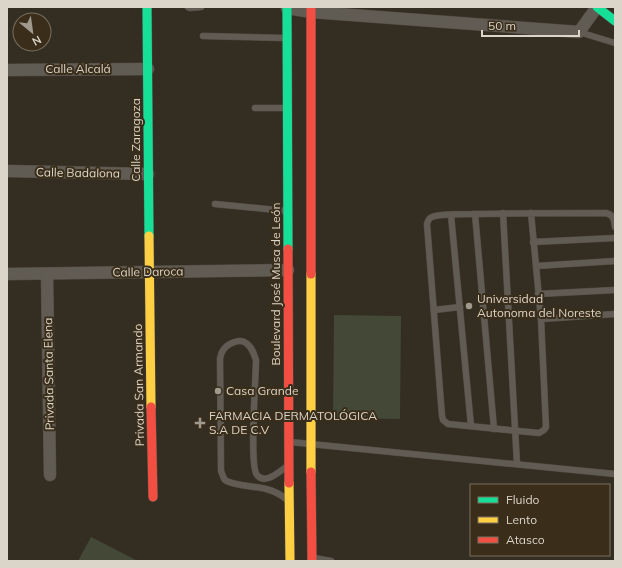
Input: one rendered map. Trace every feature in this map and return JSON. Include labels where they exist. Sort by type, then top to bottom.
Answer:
[{"type":"main road","name":"Calle Zaragoza","points":[[147,7],[149,273]]},
{"type":"main road","name":"Boulevard José Musa de León","points":[[285,7],[288,108],[290,561]]},
{"type":"main road","points":[[597,7],[615,21]]},
{"type":"main road","points":[[311,9],[312,560]]},
{"type":"main road","name":"Privada San Armando","points":[[149,273],[153,497]]},
{"type":"street","points":[[285,7],[579,32],[597,7]]},
{"type":"street","name":"Calle Alcalá","points":[[7,70],[148,69]]},
{"type":"street","name":"Calle Badalona","points":[[7,172],[148,174]]},
{"type":"street","name":"Calle Daroca","points":[[7,274],[288,270]]},
{"type":"street","name":"Privada Santa Elena","points":[[48,274],[50,475]]},
{"type":"lane","points":[[188,7],[201,7]]},
{"type":"lane","points":[[579,32],[615,43]]},
{"type":"lane","points":[[203,36],[287,38]]},
{"type":"lane","points":[[255,108],[288,108]]},
{"type":"lane","points":[[215,204],[288,211]]},
{"type":"lane","points":[[531,213],[541,319],[546,427],[540,433],[448,424],[443,420],[442,416],[427,224],[430,217],[475,214],[531,213],[606,213],[613,217],[615,227]]},
{"type":"lane","points":[[475,214],[494,429]]},
{"type":"lane","points":[[503,214],[517,464]]},
{"type":"lane","points":[[451,215],[471,426]]},
{"type":"lane","points":[[533,242],[615,238]]},
{"type":"lane","points":[[536,266],[615,261]]},
{"type":"lane","points":[[538,294],[615,290]]},
{"type":"lane","points":[[434,310],[460,307]]},
{"type":"lane","points":[[541,319],[615,314]]},
{"type":"lane","points":[[289,465],[272,478],[260,478],[256,475],[254,470],[253,445],[256,360],[254,353],[245,342],[239,341],[229,344],[222,351],[220,358],[222,476],[230,483],[266,489],[279,494],[290,502]]},
{"type":"lane","points":[[289,442],[615,474]]},
{"type":"lane","points":[[312,560],[331,561]]},
{"type":"green space","points":[[334,315],[401,316],[400,419],[333,418]]},
{"type":"green space","points":[[91,537],[138,561],[78,561]]},
{"type":"traffic: fast","points":[[147,7],[149,236]]},
{"type":"traffic: fast","points":[[287,7],[288,249]]},
{"type":"traffic: fast","points":[[597,7],[615,21]]},
{"type":"traffic: slow","points":[[149,236],[151,407]]},
{"type":"traffic: slow","points":[[311,274],[311,472]]},
{"type":"traffic: slow","points":[[289,483],[290,561]]},
{"type":"traffic: jam","points":[[311,7],[311,274]]},
{"type":"traffic: jam","points":[[288,249],[289,483]]},
{"type":"traffic: jam","points":[[151,407],[153,497]]},
{"type":"traffic: jam","points":[[311,472],[312,561]]},
{"type":"place","name":"Universidad Autonoma del Noreste","points":[[469,306]]},
{"type":"place","name":"Casa Grande","points":[[218,391]]},
{"type":"place","name":"FARMACIA DERMATOLÓGICA S.A DE C.V","points":[[200,423]]}]
